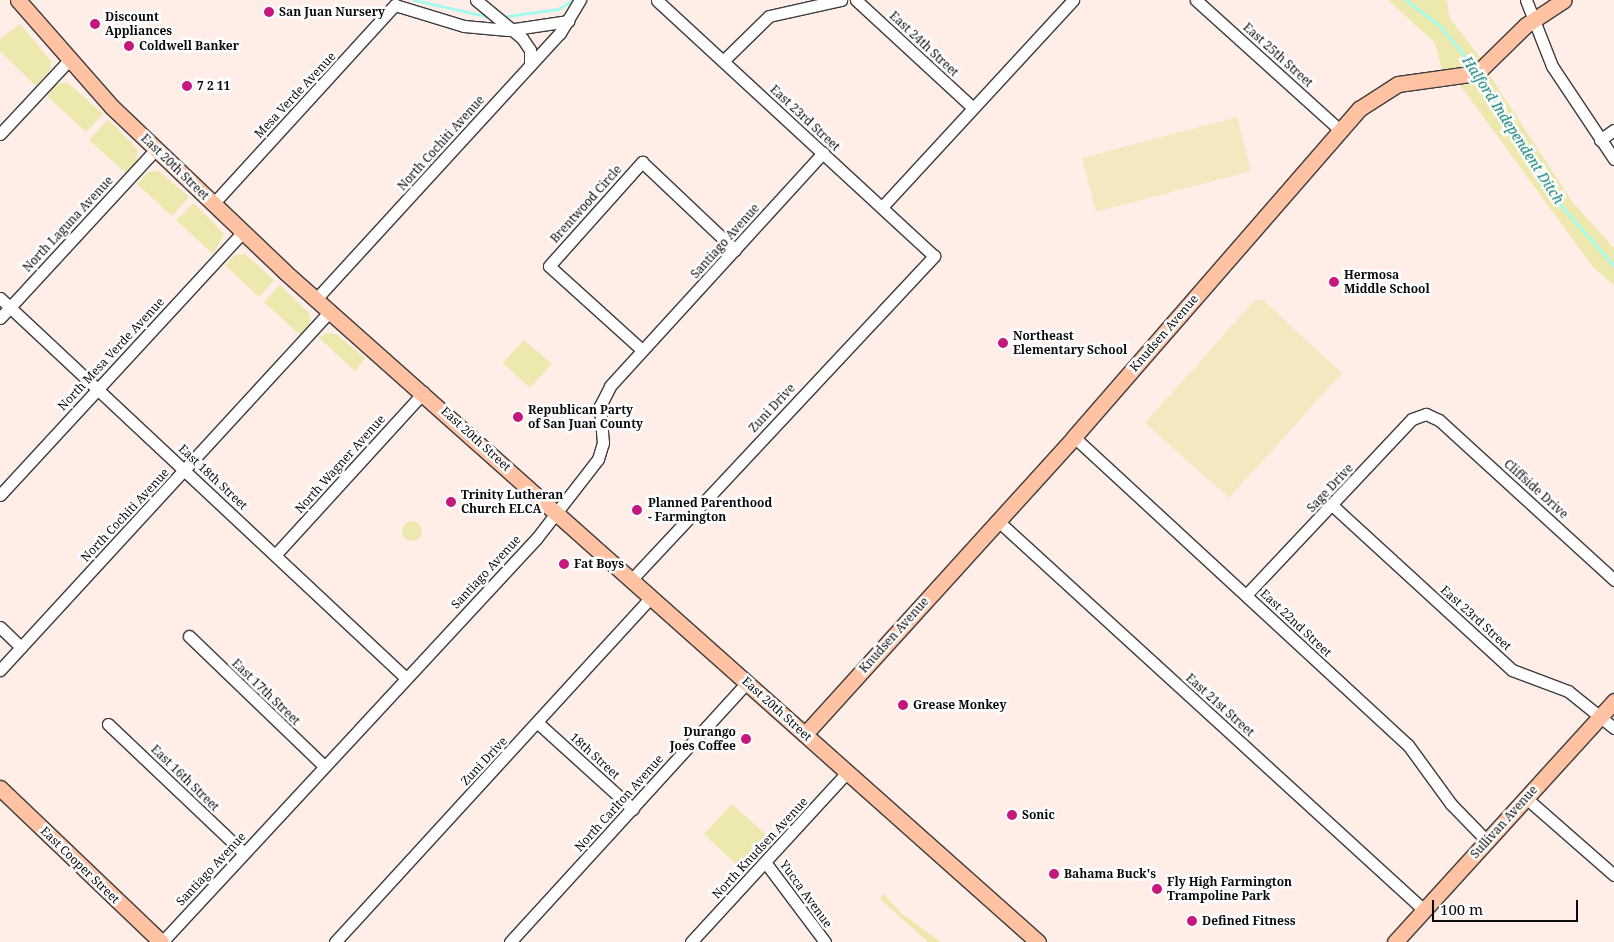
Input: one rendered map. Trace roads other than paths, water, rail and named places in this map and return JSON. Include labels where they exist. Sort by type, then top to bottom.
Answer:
[{"type":"main road","name":"East 20th Street","points":[[18,0],[69,60],[156,150],[316,300],[424,392],[1038,942]]},
{"type":"main road","name":"Knudsen Avenue","points":[[805,734],[1074,437],[1366,102],[1398,84],[1477,73],[1533,20],[1564,0]]},
{"type":"main road","name":"Sullivan Avenue","points":[[1394,942],[1614,701]]},
{"type":"main road","name":"East Cooper Street","points":[[0,788],[161,942]]},
{"type":"street","points":[[476,0],[530,50],[530,65]]},
{"type":"street","name":"North Cochiti Avenue","points":[[316,300],[530,65],[568,21],[580,0]]},
{"type":"street","name":"East 23rd Street","points":[[657,0],[934,256]]},
{"type":"street","points":[[723,61],[769,16],[841,0]]},
{"type":"street","name":"East 24th Street","points":[[856,0],[973,108]]},
{"type":"street","points":[[882,207],[1073,0]]},
{"type":"street","name":"East 25th Street","points":[[1196,0],[1340,130]]},
{"type":"street","points":[[1526,0],[1552,66],[1614,159]]},
{"type":"street","name":"Mesa Verde Avenue","points":[[214,204],[395,5],[464,26],[508,30]]},
{"type":"street","points":[[508,30],[568,21]]},
{"type":"street","points":[[0,134],[69,60]]},
{"type":"street","points":[[1600,140],[1614,130]]},
{"type":"street","name":"North Laguna Avenue","points":[[0,318],[156,150]]},
{"type":"street","name":"Santiago Avenue","points":[[161,942],[406,678],[556,512],[598,459],[605,392],[823,153]]},
{"type":"street","name":"Brentwood Circle","points":[[642,350],[550,266],[642,162],[736,250]]},
{"type":"street","name":"North Mesa Verde Avenue","points":[[0,495],[243,232]]},
{"type":"street","name":"Zuni Drive","points":[[632,580],[934,256]]},
{"type":"street","name":"East 18th Street","points":[[0,298],[276,554],[406,678]]},
{"type":"street","name":"North Cochiti Avenue","points":[[0,670],[330,311]]},
{"type":"street","name":"North Wagner Avenue","points":[[276,554],[424,392]]},
{"type":"street","name":"Sage Drive","points":[[1246,595],[1333,506],[1412,419],[1426,414],[1439,420]]},
{"type":"street","name":"Cliffside Drive","points":[[1439,420],[1614,580]]},
{"type":"street","name":"East 22nd Street","points":[[1074,437],[1408,745],[1451,804],[1487,841]]},
{"type":"street","name":"East 23rd Street","points":[[1333,506],[1512,670],[1568,691],[1614,728]]},
{"type":"street","name":"East 21st Street","points":[[998,520],[1424,910]]},
{"type":"street","name":"Zuni Drive","points":[[335,942],[538,723],[651,597]]},
{"type":"street","points":[[0,627],[21,647]]},
{"type":"street","name":"East 17th Street","points":[[189,636],[324,766]]},
{"type":"street","name":"North Carlton Avenue","points":[[510,942],[747,682]]},
{"type":"street","name":"18th Street","points":[[538,723],[633,809]]},
{"type":"street","name":"East 16th Street","points":[[108,724],[244,853]]},
{"type":"street","name":"North Knudsen Avenue","points":[[691,942],[848,771]]},
{"type":"street","points":[[1526,798],[1614,875]]},
{"type":"street","name":"Yucca Avenue","points":[[765,862],[825,942]]},
{"type":"waterway","name":"Halford Independent Ditch","points":[[414,0],[490,17]]},
{"type":"waterway","name":"Halford Independent Ditch","points":[[501,17],[558,9],[573,0]]},
{"type":"waterway","name":"Halford Independent Ditch","points":[[1406,0],[1440,26],[1476,70]]},
{"type":"waterway","name":"Halford Independent Ditch","points":[[1481,77],[1563,208],[1614,266]]},
{"type":"place","name":"San Juan Nursery","points":[[269,12]]},
{"type":"place","name":"Discount Appliances","points":[[95,24]]},
{"type":"place","name":"Coldwell Banker","points":[[129,46]]},
{"type":"place","name":"7 2 11","points":[[187,86]]},
{"type":"place","name":"Hermosa Middle School","points":[[1334,282]]},
{"type":"place","name":"Northeast Elementary School","points":[[1003,343]]},
{"type":"place","name":"Republican Party of San Juan County","points":[[518,417]]},
{"type":"place","name":"Trinity Lutheran Church ELCA","points":[[451,502]]},
{"type":"place","name":"Planned Parenthood - Farmington","points":[[637,510]]},
{"type":"place","name":"Fat Boys","points":[[564,564]]},
{"type":"place","name":"Grease Monkey","points":[[903,705]]},
{"type":"place","name":"Durango Joes Coffee","points":[[746,739]]},
{"type":"place","name":"Sonic","points":[[1012,815]]},
{"type":"place","name":"Bahama Buck's","points":[[1054,874]]},
{"type":"place","name":"Fly High Farmington Trampoline Park","points":[[1157,889]]},
{"type":"place","name":"Defined Fitness","points":[[1192,921]]}]
